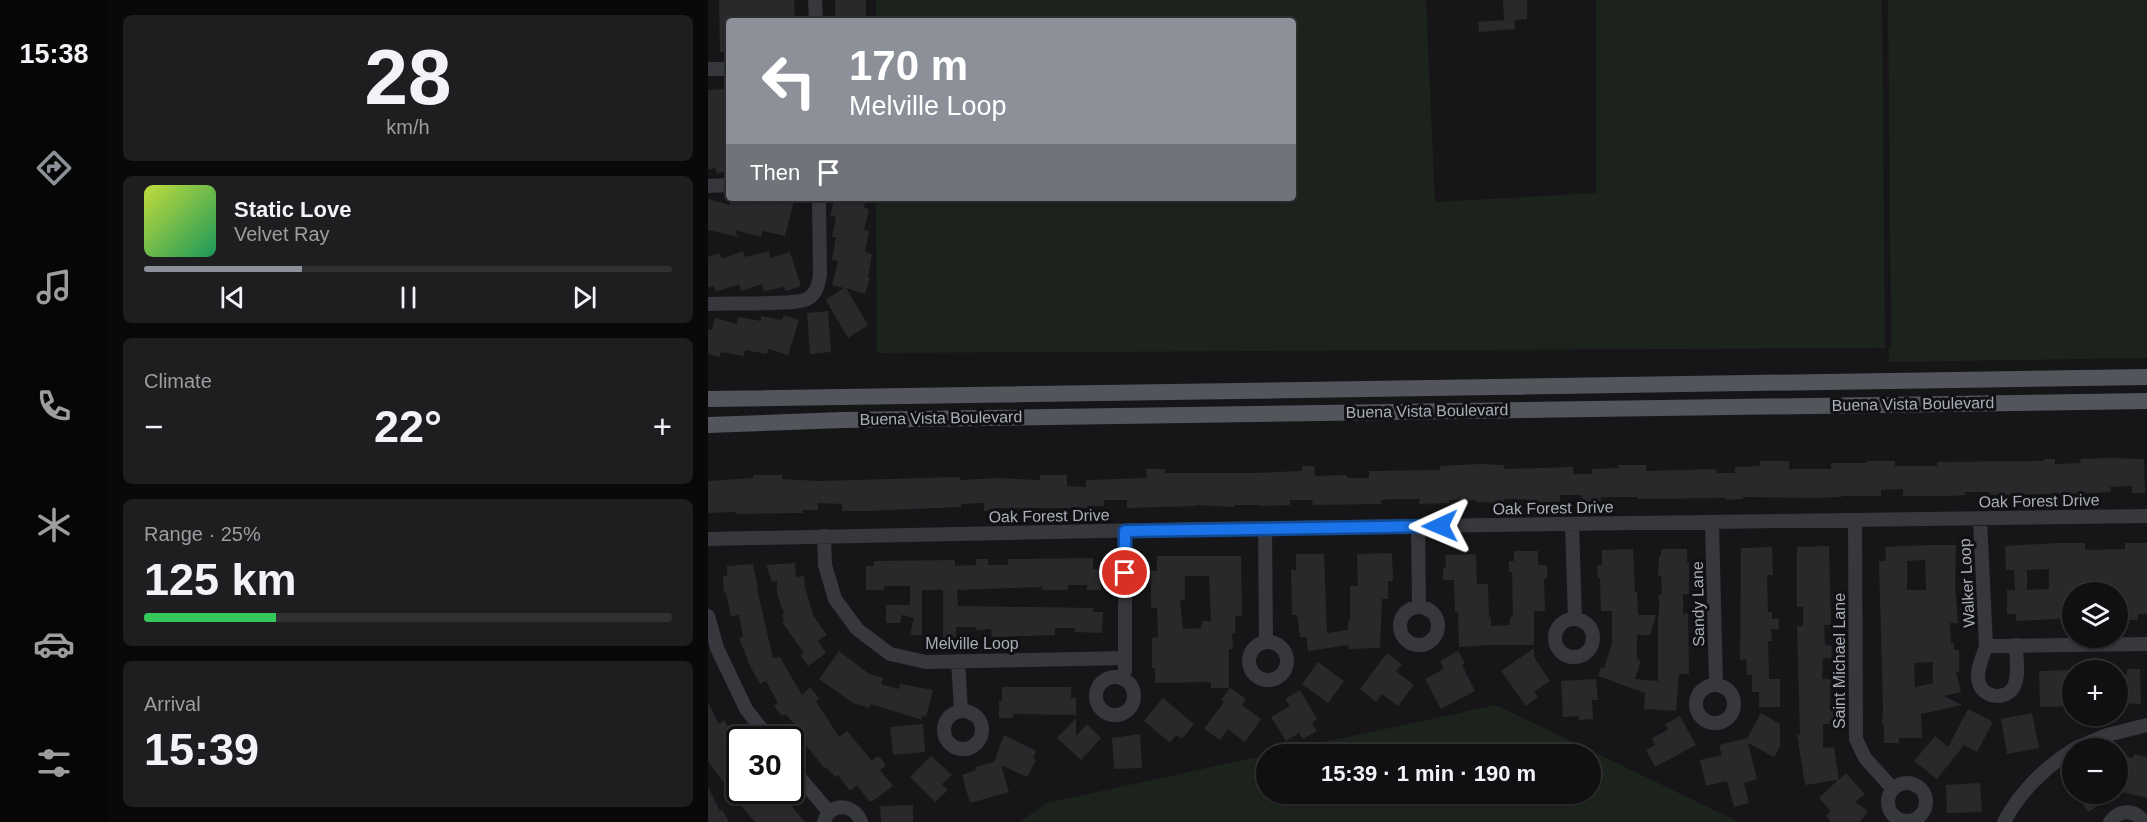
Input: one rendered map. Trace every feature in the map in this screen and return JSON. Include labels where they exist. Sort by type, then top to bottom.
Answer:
[{"type":"main road","name":"Buena Vista Boulevard","points":[[708,399],[2147,377]]},
{"type":"main road","points":[[1956,381],[1956,404]]},
{"type":"main road","name":"Buena Vista Boulevard","points":[[708,425],[867,419],[2147,401]]},
{"type":"street","points":[[815,0],[816,18]]},
{"type":"street","points":[[708,69],[726,69]]},
{"type":"street","points":[[708,186],[726,185]]},
{"type":"street","points":[[708,304],[800,302],[814,294],[820,275],[819,201]]},
{"type":"street","name":"Oak Forest Drive","points":[[708,539],[2147,516]]},
{"type":"street","name":"Walker Loop","points":[[1980,519],[1986,646],[1978,675],[1983,690],[1990,695],[1999,696],[2007,693],[2013,687],[2016,679],[2016,645]]},
{"type":"street","name":"Saint Michael Lane","points":[[1855,521],[1856,739],[1865,758],[1893,789]]},
{"type":"street","name":"Sandy Lane","points":[[1712,523],[1716,685]]},
{"type":"street","points":[[1572,524],[1575,619]]},
{"type":"street","points":[[1418,527],[1419,607]]},
{"type":"street","points":[[1265,529],[1266,642]]},
{"type":"street","points":[[1121,678],[1125,671],[1125,531]]},
{"type":"street","name":"Melville Loop","points":[[824,536],[825,565],[835,599],[857,629],[890,654],[926,662],[1125,658]]},
{"type":"street","points":[[708,616],[717,648],[746,709],[759,726]]},
{"type":"street","name":"Walker Loop","points":[[1986,646],[2147,644]]},
{"type":"street","points":[[958,661],[961,711]]},
{"type":"street","points":[[2100,738],[2147,724]]},
{"type":"street","points":[[2004,822],[2039,777],[2062,757]]},
{"type":"street","points":[[804,785],[827,817],[834,808],[847,807],[858,814],[861,822]]},
{"type":"street","points":[[2110,822],[2118,814],[2124,812],[2137,814],[2144,822]]},
{"type":"shaded area","points":[[876,0],[1426,0],[1435,202],[1596,193],[1596,0],[1882,0],[1885,348],[877,353],[876,201],[1296,201],[1296,18],[876,18]]},
{"type":"shaded area","points":[[1888,0],[2147,0],[2147,358],[1889,362],[1891,347]]},
{"type":"shaded area","points":[[1496,705],[1577,744],[1315,744]]},
{"type":"shaded area","points":[[1601,756],[1739,822],[1020,822],[1047,803],[1256,757],[1256,804],[1601,804]]},
{"type":"building","points":[[719,0],[794,0],[795,18],[726,18],[726,52],[720,52]]},
{"type":"building","points":[[835,0],[866,0],[866,18],[835,18]]},
{"type":"building","points":[[1503,0],[1527,0],[1527,19],[1515,20],[1515,29],[1479,32],[1478,22],[1504,20]]},
{"type":"building","points":[[726,89],[726,171],[717,174],[715,168],[708,170],[708,90]]},
{"type":"building","points":[[708,199],[730,205],[731,201],[754,204],[754,201],[767,201],[779,204],[780,201],[794,201],[785,236],[763,231],[761,237],[735,230],[738,237],[708,230]]},
{"type":"building","points":[[834,201],[865,201],[864,208],[869,209],[864,230],[869,231],[865,252],[872,254],[868,277],[870,278],[865,294],[846,288],[868,325],[848,338],[827,302],[827,299],[844,288],[832,285],[838,261],[832,260],[836,237],[832,237],[836,217],[830,215]]},
{"type":"building","points":[[743,251],[745,257],[769,251],[770,258],[790,252],[801,286],[786,291],[784,287],[764,291],[762,284],[741,291],[739,284],[716,292],[714,286],[708,288],[708,257],[720,253],[722,259]]},
{"type":"building","points":[[828,311],[831,352],[810,354],[807,313]]},
{"type":"building","points":[[784,315],[799,320],[788,355],[768,349],[767,354],[745,350],[744,356],[721,352],[719,357],[708,354],[708,329],[712,330],[715,318],[737,324],[738,317],[761,321],[761,316],[782,320]]},
{"type":"building","points":[[2055,459],[2055,464],[2081,463],[2080,459],[2144,459],[2145,493],[2132,493],[2132,486],[2110,487],[2111,492],[2095,493],[1990,495],[1990,492],[1965,492],[1965,495],[1950,496],[1903,496],[1903,489],[1881,490],[1881,496],[1815,498],[1743,497],[1743,499],[1726,500],[1726,498],[1601,497],[1601,501],[1583,501],[1582,495],[1560,495],[1560,502],[1526,502],[1526,499],[1504,499],[1504,503],[1449,500],[1449,503],[1419,504],[1420,499],[1396,499],[1381,500],[1381,504],[1313,505],[1312,500],[1290,500],[1290,505],[1127,508],[1127,500],[1104,500],[1104,506],[1089,506],[1089,508],[997,508],[997,510],[984,511],[984,503],[961,504],[961,507],[842,511],[842,504],[818,503],[818,510],[803,510],[803,513],[708,513],[708,481],[753,478],[753,475],[782,475],[782,479],[818,481],[960,477],[960,480],[996,478],[1040,480],[1040,475],[1067,475],[1067,486],[1086,487],[1086,480],[1147,478],[1146,469],[1165,469],[1165,473],[1255,473],[1302,471],[1302,466],[1314,466],[1315,476],[1347,475],[1347,478],[1369,478],[1369,471],[1440,470],[1440,466],[1481,464],[1504,465],[1504,469],[1573,467],[1573,474],[1592,474],[1592,469],[1618,468],[1618,465],[1646,465],[1646,471],[1716,469],[1717,473],[1735,473],[1735,467],[1760,466],[1760,461],[1789,461],[1789,469],[1831,469],[1831,463],[1867,463],[1867,461],[1895,461],[1895,466],[1937,466],[1937,462]]},
{"type":"building","points":[[2085,543],[2085,550],[2125,549],[2125,543],[2147,543],[2147,614],[2138,614],[2138,620],[2128,620],[2128,582],[2062,582],[2062,619],[2016,621],[2016,614],[2007,614],[2007,590],[2015,590],[2014,570],[2006,570],[2005,546]],"holes":[[[2049,569],[2049,589],[2027,590],[2027,570]]]},
{"type":"building","points":[[1956,545],[1955,587],[1958,623],[1950,623],[1951,643],[1954,643],[1954,650],[1959,650],[1959,672],[1956,672],[1961,692],[1944,696],[1962,705],[1921,714],[1922,738],[1899,738],[1899,743],[1884,743],[1884,724],[1882,724],[1879,561],[1886,561],[1885,547]],"holes":[[[1925,560],[1926,590],[1907,590],[1907,561]],[[1933,662],[1933,683],[1915,687],[1914,663]]]},
{"type":"building","points":[[1829,546],[1831,625],[1824,625],[1825,645],[1832,646],[1831,658],[1823,658],[1822,679],[1831,679],[1830,711],[1833,711],[1833,724],[1823,724],[1823,748],[1834,747],[1839,780],[1846,773],[1865,794],[1855,802],[1868,811],[1860,822],[1831,822],[1826,816],[1831,811],[1819,798],[1838,780],[1805,785],[1797,734],[1800,735],[1797,626],[1803,626],[1803,607],[1797,607],[1797,547]]},
{"type":"building","points":[[1772,547],[1773,575],[1767,575],[1768,612],[1772,612],[1772,619],[1779,619],[1779,629],[1771,629],[1772,641],[1768,641],[1769,679],[1780,679],[1780,707],[1759,707],[1759,692],[1752,692],[1752,675],[1747,675],[1746,659],[1740,660],[1741,548]]},
{"type":"building","points":[[1633,549],[1638,615],[1656,615],[1650,635],[1637,635],[1637,659],[1641,660],[1635,679],[1658,681],[1658,615],[1659,595],[1662,594],[1661,576],[1658,576],[1659,556],[1661,556],[1661,549],[1687,549],[1689,594],[1683,594],[1683,614],[1688,613],[1689,674],[1679,674],[1676,711],[1644,709],[1645,693],[1598,676],[1601,667],[1604,668],[1612,644],[1612,611],[1601,611],[1600,578],[1598,578],[1597,565],[1602,565],[1602,550]]},
{"type":"building","points":[[1514,551],[1538,551],[1538,565],[1547,565],[1547,579],[1544,579],[1545,611],[1534,611],[1534,645],[1459,647],[1454,580],[1443,580],[1443,568],[1446,568],[1445,555],[1476,554],[1477,584],[1488,584],[1491,626],[1510,625],[1510,617],[1513,617],[1512,572],[1509,572],[1509,561],[1514,561]]},
{"type":"building","points":[[1392,553],[1393,581],[1388,581],[1388,599],[1382,599],[1380,648],[1349,649],[1348,645],[1308,651],[1306,637],[1300,637],[1297,615],[1292,615],[1291,570],[1296,570],[1296,554],[1324,554],[1327,633],[1348,630],[1350,586],[1358,586],[1357,554]]},
{"type":"building","points":[[1157,556],[1241,556],[1242,616],[1235,616],[1235,633],[1232,634],[1233,649],[1229,649],[1229,688],[1211,688],[1211,682],[1155,683],[1155,668],[1152,668],[1152,638],[1158,637],[1157,608],[1151,608],[1151,571],[1157,571]],"holes":[[[1185,576],[1209,576],[1211,621],[1202,621],[1201,628],[1183,629],[1180,600],[1185,600]]]},
{"type":"building","points":[[1093,558],[1093,569],[1101,569],[1101,590],[1087,590],[1087,585],[1068,585],[1068,590],[1042,590],[1042,587],[957,590],[958,606],[1093,608],[1093,612],[1103,612],[1102,633],[1075,632],[1075,628],[1055,628],[1055,635],[992,637],[991,629],[976,630],[976,627],[956,627],[956,637],[943,638],[943,590],[922,590],[922,635],[910,635],[914,618],[902,615],[900,623],[886,623],[886,605],[910,605],[910,586],[884,586],[884,590],[866,590],[866,566],[874,566],[874,561],[955,560],[955,566],[976,565],[976,559],[988,559],[988,565],[1008,565],[1008,559]]},
{"type":"building","points":[[795,563],[796,577],[804,576],[805,588],[814,617],[827,635],[818,641],[826,653],[808,666],[800,655],[804,653],[782,622],[784,614],[777,593],[777,581],[772,582],[766,565]]},
{"type":"building","points":[[753,564],[773,658],[780,657],[802,695],[810,687],[819,698],[816,701],[839,737],[847,731],[872,761],[880,757],[886,765],[880,770],[893,786],[873,801],[869,801],[857,785],[850,791],[838,775],[835,777],[826,767],[824,768],[805,743],[807,742],[804,738],[804,726],[795,726],[786,714],[782,716],[774,706],[778,703],[766,681],[760,684],[739,638],[743,637],[739,615],[731,616],[726,593],[724,593],[723,576],[727,576],[727,566]]},
{"type":"building","points":[[1534,648],[1534,657],[1550,681],[1534,692],[1538,697],[1526,706],[1501,671]]},
{"type":"building","points":[[839,651],[869,674],[883,678],[881,684],[899,689],[900,684],[933,690],[926,717],[922,716],[922,720],[871,704],[869,708],[853,703],[819,679]]},
{"type":"building","points":[[1458,651],[1475,691],[1441,709],[1425,679],[1444,669],[1440,661]]},
{"type":"building","points":[[1387,653],[1402,664],[1396,671],[1414,685],[1398,706],[1382,694],[1376,702],[1360,689]]},
{"type":"building","points":[[1318,662],[1344,681],[1328,703],[1302,684]]},
{"type":"building","points":[[2128,669],[2140,669],[2141,704],[2128,703]]},
{"type":"building","points":[[2062,670],[2062,706],[2040,707],[2039,671]]},
{"type":"building","points":[[1596,679],[1598,700],[1592,700],[1593,719],[1579,720],[1579,716],[1563,717],[1561,681]]},
{"type":"building","points":[[1002,687],[1071,687],[1071,698],[1076,698],[1076,715],[1013,714],[1013,718],[999,718]]},
{"type":"building","points":[[1230,688],[1246,699],[1242,705],[1261,719],[1245,742],[1228,729],[1220,740],[1204,729],[1224,702],[1221,700]]},
{"type":"building","points":[[1300,690],[1317,719],[1312,723],[1317,731],[1303,739],[1299,733],[1286,741],[1271,717],[1290,706],[1285,699]]},
{"type":"building","points":[[1163,698],[1194,724],[1182,739],[1176,735],[1170,743],[1144,721]]},
{"type":"building","points":[[708,702],[719,724],[724,720],[728,726],[726,726],[726,786],[708,761]]},
{"type":"building","points":[[1968,709],[1993,722],[1977,752],[1964,745],[1937,779],[1914,761],[1935,736],[1948,747]]},
{"type":"building","points":[[1761,713],[1780,724],[1780,747],[1774,757],[1748,743],[1757,779],[1744,783],[1749,803],[1734,807],[1727,781],[1706,786],[1700,760],[1722,755],[1719,745],[1747,739]]},
{"type":"building","points":[[2032,713],[2039,748],[2007,754],[2001,719]]},
{"type":"building","points":[[1680,716],[1696,745],[1655,767],[1646,750],[1655,745],[1652,738],[1668,730],[1665,724]]},
{"type":"building","points":[[1076,718],[1076,736],[1087,724],[1101,738],[1081,760],[1057,738]]},
{"type":"building","points":[[923,724],[925,752],[893,755],[890,727]]},
{"type":"building","points":[[1140,734],[1142,768],[1114,769],[1112,738]]},
{"type":"building","points":[[1004,735],[1036,751],[1033,758],[1036,760],[1027,777],[1001,765],[1009,792],[970,803],[962,775],[976,770],[975,767],[994,762]]},
{"type":"building","points":[[2134,754],[2147,757],[2147,798],[2128,793],[2128,757],[2133,758]]},
{"type":"building","points":[[931,756],[952,775],[942,784],[948,790],[935,802],[910,777]]},
{"type":"building","points":[[1980,783],[1982,812],[1947,813],[1946,785]]},
{"type":"building","points":[[708,787],[720,811],[722,809],[729,822],[708,822]]},
{"type":"building","points":[[740,804],[790,804],[805,822],[755,822]]},
{"type":"building","points":[[2083,804],[2101,804],[2088,812]]},
{"type":"building","points":[[913,805],[913,822],[881,822],[880,806]]},
{"type":"route","points":[[1125,573],[1125,531],[1440,526]]}]
